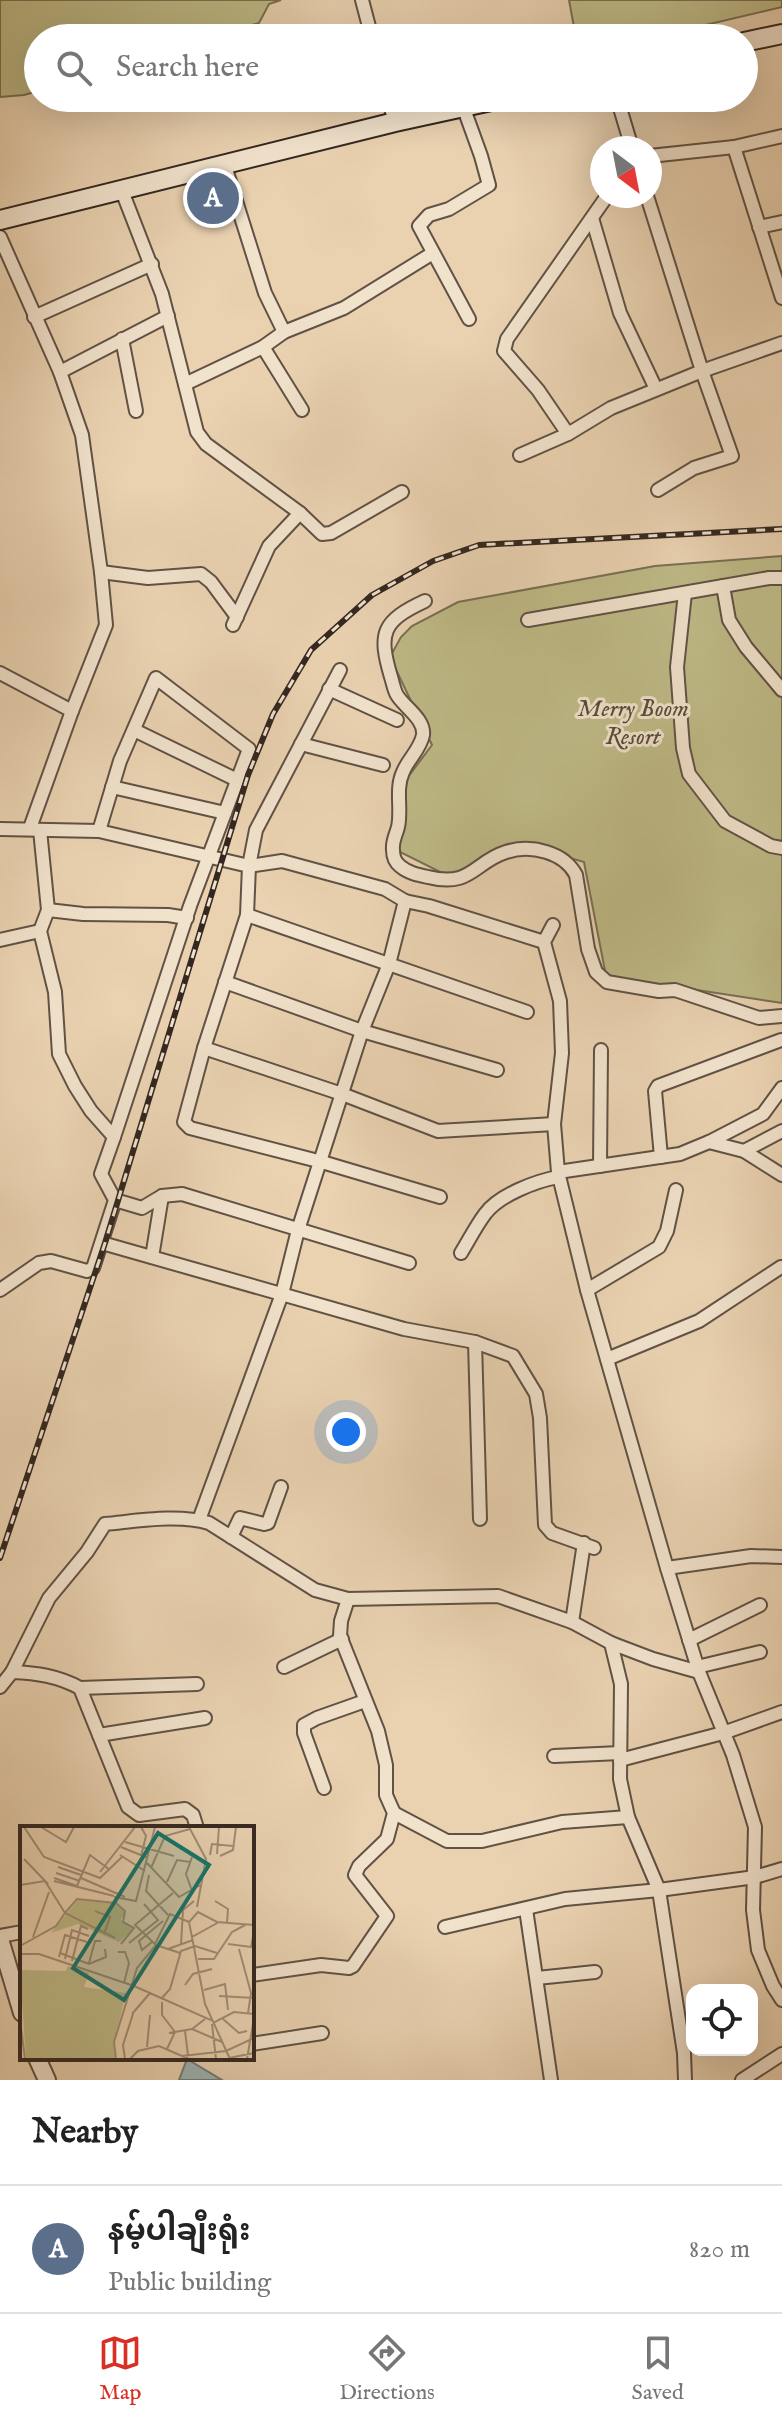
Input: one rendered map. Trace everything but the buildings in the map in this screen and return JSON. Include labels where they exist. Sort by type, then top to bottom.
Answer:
[{"type":"main road","points":[[758,39],[782,34]]},
{"type":"main road","points":[[0,220],[395,122],[448,112]]},
{"type":"street","points":[[362,0],[368,24]]},
{"type":"street","points":[[392,112],[395,122]]},
{"type":"street","points":[[465,112],[489,185],[449,209],[429,215],[419,226],[469,319]]},
{"type":"street","points":[[621,112],[628,136]]},
{"type":"street","points":[[662,155],[734,147],[782,136]]},
{"type":"street","points":[[734,147],[782,298]]},
{"type":"street","points":[[225,166],[265,293],[284,332]]},
{"type":"street","points":[[122,191],[152,264],[197,432],[206,444],[300,513],[322,534],[331,533],[402,492]]},
{"type":"street","points":[[568,434],[538,390],[504,351],[504,346],[599,208]]},
{"type":"street","points":[[651,208],[732,456],[694,468],[658,490]]},
{"type":"street","points":[[592,218],[620,313],[656,389]]},
{"type":"street","points":[[759,227],[782,222]]},
{"type":"street","points":[[0,237],[60,372],[82,435],[101,572],[106,625],[72,711],[35,829],[48,910],[40,931],[55,992],[59,1054],[91,1111],[114,1137]]},
{"type":"street","points":[[185,384],[263,347],[284,332],[344,308],[433,253]]},
{"type":"street","points":[[34,317],[152,264]]},
{"type":"street","points":[[60,372],[168,316]]},
{"type":"street","points":[[122,339],[136,411]]},
{"type":"street","points":[[520,455],[568,434],[611,408],[782,343]]},
{"type":"street","points":[[263,347],[302,410]]},
{"type":"street","points":[[101,572],[148,578],[201,574],[211,582],[235,621],[269,546],[300,513]]},
{"type":"street","points":[[528,620],[782,578]]},
{"type":"street","points":[[723,586],[729,620],[746,647],[782,690]]},
{"type":"street","points":[[685,593],[677,667],[683,748],[689,774],[725,821],[771,846],[782,848]]},
{"type":"street","points":[[425,601],[399,615],[385,632],[384,649],[396,694],[422,725],[424,732],[399,783],[398,826],[393,841],[397,864],[412,873],[448,881],[468,874],[506,852],[519,850],[556,855],[571,866],[576,875],[588,949],[596,972],[607,982],[659,991],[675,990],[759,1018],[782,1016]]},
{"type":"street","points":[[340,670],[256,830],[249,866],[247,915],[204,1048],[184,1122],[190,1128],[440,1197]]},
{"type":"street","points":[[0,673],[72,711]]},
{"type":"street","points":[[0,1290],[39,1263],[51,1261],[87,1271],[93,1268],[115,1200],[101,1174],[208,856],[249,749],[156,678],[120,761],[99,831]]},
{"type":"street","points":[[329,689],[397,720]]},
{"type":"street","points":[[134,730],[237,780]]},
{"type":"street","points":[[301,744],[383,765]]},
{"type":"street","points":[[112,787],[225,813]]},
{"type":"street","points":[[0,829],[99,831],[249,866],[282,861],[385,889],[405,901],[544,942]]},
{"type":"street","points":[[199,1520],[282,1294],[298,1230],[362,1031],[389,964],[405,901]]},
{"type":"street","points":[[48,910],[187,918]]},
{"type":"street","points":[[247,915],[527,1012]]},
{"type":"street","points":[[553,925],[544,942],[560,1001],[562,1053],[554,1124],[558,1174],[587,1290],[667,1568],[698,1670],[733,1755],[755,1827],[753,1910],[758,1950],[782,2000]]},
{"type":"street","points":[[0,940],[40,931]]},
{"type":"street","points":[[225,982],[362,1031],[497,1070]]},
{"type":"street","points":[[661,1157],[655,1091],[658,1086],[781,1040]]},
{"type":"street","points":[[204,1048],[342,1094],[438,1131],[554,1124]]},
{"type":"street","points":[[600,1166],[601,1050]]},
{"type":"street","points":[[461,1253],[486,1212],[498,1202],[538,1181],[600,1166],[680,1154],[763,1114],[782,1088]]},
{"type":"street","points":[[744,1151],[782,1131]]},
{"type":"street","points":[[709,1142],[744,1151],[782,1175]]},
{"type":"street","points":[[587,1290],[659,1247],[667,1231],[676,1190]]},
{"type":"street","points":[[115,1200],[142,1208],[162,1196],[182,1194],[409,1263]]},
{"type":"street","points":[[152,1257],[162,1196]]},
{"type":"street","points":[[102,1243],[404,1329],[475,1342],[513,1356],[536,1394],[545,1525],[552,1533],[589,1546],[572,1622]]},
{"type":"street","points":[[607,1359],[699,1321],[781,1267]]},
{"type":"street","points":[[475,1342],[480,1519]]},
{"type":"street","points":[[231,1537],[240,1518],[268,1523],[281,1487]]},
{"type":"street","points":[[0,1687],[12,1672],[49,1598],[87,1552],[105,1524],[148,1520],[199,1520],[209,1523],[315,1590],[348,1599],[498,1596],[572,1622],[611,1643],[653,1659],[698,1670],[760,1652]]},
{"type":"street","points":[[667,1568],[751,1556],[782,1557]]},
{"type":"street","points":[[348,1599],[341,1621],[342,1639],[383,1750],[386,1795],[394,1813],[447,1841],[482,1841],[562,1822],[628,1817]]},
{"type":"street","points":[[689,1640],[760,1605]]},
{"type":"street","points":[[284,1667],[342,1639]]},
{"type":"street","points":[[611,1643],[621,1684],[620,1779],[628,1817],[659,1890],[684,2053],[685,2080]]},
{"type":"street","points":[[12,1672],[38,1673],[63,1679],[80,1688],[197,1684]]},
{"type":"street","points":[[80,1688],[128,1807],[139,1815],[185,1809],[193,1815],[196,1826]]},
{"type":"street","points":[[324,1788],[304,1733],[304,1725],[365,1701]]},
{"type":"street","points":[[554,1756],[620,1756],[723,1733],[782,1712]]},
{"type":"street","points":[[99,1735],[205,1718]]},
{"type":"street","points":[[254,1975],[321,1965],[344,1969],[353,1966],[387,1916],[355,1875],[359,1866],[387,1839],[394,1813]]},
{"type":"street","points":[[445,1927],[565,1899],[755,1877],[782,1869]]},
{"type":"street","points":[[526,1909],[551,2080]]},
{"type":"street","points":[[20,1932],[0,1937],[14,1959],[20,2000]]},
{"type":"street","points":[[537,1978],[595,1972]]},
{"type":"street","points":[[254,2044],[322,2033]]},
{"type":"street","points":[[742,2080],[782,2054]]},
{"type":"street","points":[[38,2060],[47,2080]]},
{"type":"green space","points":[[0,0],[281,0],[269,4],[256,24],[24,24],[24,95],[0,97]]},
{"type":"green space","points":[[569,0],[782,0],[782,7],[710,24],[573,24]]},
{"type":"green space","name":"Merry Boom Resort","points":[[782,556],[782,1003],[606,976],[584,862],[536,848],[448,876],[398,851],[405,781],[432,745],[390,657],[401,637],[412,626],[458,602],[655,566]]},
{"type":"water","points":[[189,2060],[222,2080],[179,2080]]},
{"type":"railway","points":[[0,1558],[105,1243],[248,775],[273,714],[311,650],[372,595],[433,561],[479,545],[782,529]]},
{"type":"place","name":"နမ့်ပါချီးရုံး","points":[[213,198]]}]
